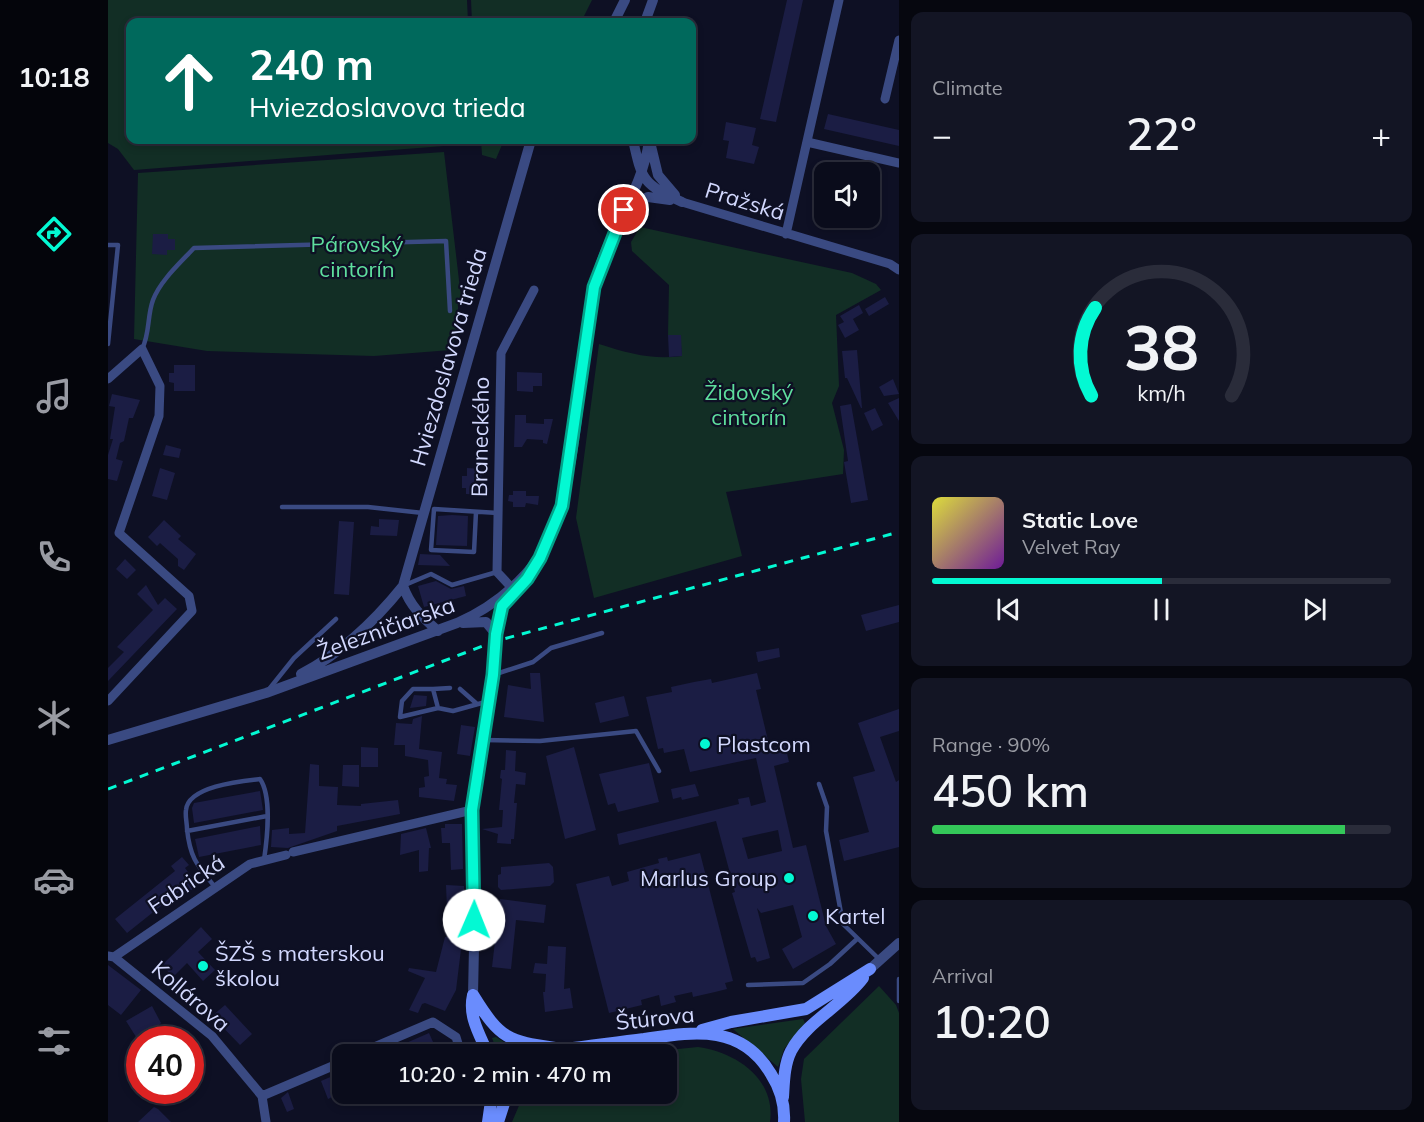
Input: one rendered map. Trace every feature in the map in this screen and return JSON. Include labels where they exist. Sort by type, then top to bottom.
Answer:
[{"type":"main road","points":[[694,1032],[731,1022],[806,1009],[870,969]]},
{"type":"main road","points":[[783,1101],[790,1052],[802,1035],[852,993],[870,969]]},
{"type":"main road","points":[[473,995],[498,1031],[521,1043],[528,1044]]},
{"type":"main road","points":[[473,995],[471,1006],[474,1024],[483,1044]]},
{"type":"main road","name":"Štúrova","points":[[604,1044],[694,1032],[719,1034],[747,1048],[768,1069],[783,1101],[784,1122]]},
{"type":"main road","points":[[488,1122],[491,1104]]},
{"type":"main road","points":[[498,1122],[503,1104]]},
{"type":"street","points":[[616,18],[625,0]]},
{"type":"street","points":[[646,18],[653,0]]},
{"type":"street","points":[[786,234],[839,0]]},
{"type":"street","points":[[885,99],[899,40]]},
{"type":"street","points":[[807,142],[899,163]]},
{"type":"street","name":"Hviezdoslavova trieda","points":[[403,586],[530,144]]},
{"type":"street","points":[[634,144],[641,175],[655,189],[682,202]]},
{"type":"street","points":[[473,995],[475,898],[472,810],[493,675],[496,634],[502,606],[527,579],[540,558],[562,506],[594,287],[624,210],[641,175],[648,144]]},
{"type":"street","points":[[650,144],[658,175],[682,202]]},
{"type":"street","points":[[624,210],[648,197],[682,202]]},
{"type":"street","name":"Pražská","points":[[682,202],[890,264],[899,270]]},
{"type":"street","name":"Braneckého","points":[[497,572],[501,353],[534,290]]},
{"type":"street","points":[[108,379],[142,349],[160,386],[159,416],[119,532]]},
{"type":"street","points":[[108,534],[119,532]]},
{"type":"street","points":[[108,701],[192,611],[189,596],[119,532]]},
{"type":"street","points":[[497,572],[512,587],[540,558]]},
{"type":"street","points":[[403,586],[407,599],[417,613],[438,631]]},
{"type":"street","name":"Železničiarska","points":[[266,693],[317,666],[347,645],[384,609],[403,586]]},
{"type":"street","name":"Železničiarska","points":[[108,738],[266,693],[438,631],[482,612],[512,587]]},
{"type":"street","points":[[457,623],[486,622],[496,634]]},
{"type":"street","name":"Fabrická","points":[[111,957],[250,864],[472,810]]},
{"type":"street","points":[[870,969],[899,943]]},
{"type":"street","name":"Kollárova","points":[[111,957],[212,1036],[262,1096]]},
{"type":"street","points":[[381,1044],[433,1022],[456,1037],[458,1044]]},
{"type":"street","points":[[266,1122],[262,1096],[332,1066]]},
{"type":"lane","points":[[142,349],[147,341],[148,320],[154,297],[194,248],[446,241],[450,311]]},
{"type":"lane","points":[[108,245],[118,245],[108,344]]},
{"type":"lane","points":[[108,281],[115,281]]},
{"type":"lane","points":[[282,507],[368,507],[424,513]]},
{"type":"lane","points":[[476,512],[474,552],[431,550],[434,509],[499,513]]},
{"type":"lane","points":[[403,586],[431,574],[452,585],[497,572]]},
{"type":"lane","points":[[266,693],[294,658],[336,619]]},
{"type":"lane","points":[[493,675],[533,662],[551,648],[602,633]]},
{"type":"lane","points":[[450,688],[413,689],[402,701],[400,717],[438,708],[453,711],[489,701]]},
{"type":"lane","points":[[433,689],[438,708]]},
{"type":"lane","points":[[459,689],[477,705]]},
{"type":"lane","points":[[481,741],[540,741],[636,731],[659,771]]},
{"type":"lane","points":[[215,887],[194,861],[187,831],[186,810],[189,801],[199,792],[239,781],[260,779],[264,785],[267,816],[264,860]]},
{"type":"lane","points":[[819,784],[826,807],[826,831],[843,924],[880,960]]},
{"type":"lane","points":[[187,831],[267,816]]},
{"type":"lane","points":[[748,985],[803,983],[830,964],[857,939]]},
{"type":"lane","points":[[899,979],[899,1001]]},
{"type":"green space","points":[[108,0],[467,0],[468,18],[126,18],[126,144],[446,144],[444,146],[134,170],[118,149],[108,143]]},
{"type":"green space","points":[[471,0],[592,0],[583,18],[472,18]]},
{"type":"green space","points":[[481,144],[502,144],[496,159],[482,155]]},
{"type":"green space","name":"Párovský cintorín","points":[[444,152],[462,306],[458,306],[458,329],[451,350],[374,356],[207,351],[134,339],[138,173]]},
{"type":"green space","name":"Židovský cintorín","points":[[640,227],[852,273],[876,284],[881,290],[836,315],[839,386],[832,403],[844,450],[843,474],[726,492],[742,556],[594,598],[576,518],[599,344],[642,355],[682,356],[680,335],[668,335],[669,285],[632,251],[631,242]]},
{"type":"green space","points":[[879,986],[896,1005],[899,1013],[899,1122],[805,1122],[801,1079],[804,1059]]},
{"type":"green space","points":[[803,1019],[805,1023],[784,1049],[778,1067],[733,1029]]},
{"type":"green space","points":[[496,1037],[507,1044],[494,1044],[492,1038]]},
{"type":"green space","points":[[698,1047],[739,1061],[760,1080],[770,1106],[770,1122],[512,1122],[520,1104],[677,1104],[677,1049]]},
{"type":"building","points":[[787,0],[803,0],[776,122],[760,119]]},
{"type":"building","points":[[828,114],[899,130],[899,146],[824,129]]},
{"type":"building","points":[[726,122],[756,128],[752,145],[759,147],[754,164],[726,158],[729,141],[723,140]]},
{"type":"building","points":[[153,234],[168,234],[168,239],[175,239],[175,250],[167,250],[167,255],[152,254]]},
{"type":"building","points":[[885,297],[889,304],[869,316],[865,309]]},
{"type":"building","points":[[859,305],[863,313],[853,319],[859,330],[845,338],[838,325],[844,322],[840,316]]},
{"type":"building","points":[[668,335],[681,335],[682,356],[669,357]]},
{"type":"building","points":[[857,350],[862,408],[845,378],[842,351]]},
{"type":"building","points":[[174,365],[195,365],[195,391],[174,391],[174,383],[169,382],[169,373],[174,373]]},
{"type":"building","points":[[517,372],[542,373],[542,386],[533,386],[533,392],[517,391]]},
{"type":"building","points":[[893,379],[899,394],[884,396],[879,387]]},
{"type":"building","points":[[112,394],[140,400],[133,418],[129,418],[124,441],[120,443],[116,459],[123,461],[117,481],[108,479],[108,455],[113,439],[110,439],[115,407],[109,406]]},
{"type":"building","points":[[899,398],[899,421],[888,403]]},
{"type":"building","points":[[851,404],[868,500],[851,503],[844,462],[848,461],[840,406]]},
{"type":"building","points":[[875,408],[883,425],[872,431],[864,413]]},
{"type":"building","points":[[515,415],[526,415],[526,423],[544,424],[544,419],[553,419],[547,444],[543,443],[543,440],[527,439],[522,447],[514,447]]},
{"type":"building","points":[[166,445],[181,449],[179,458],[163,455]]},
{"type":"building","points":[[160,468],[175,473],[167,500],[152,496]]},
{"type":"building","points":[[467,468],[482,469],[481,495],[466,494],[466,488],[462,488],[462,476],[467,476]]},
{"type":"building","points":[[513,491],[526,491],[526,496],[539,496],[538,505],[526,503],[525,507],[513,507],[513,502],[508,501]]},
{"type":"building","points":[[438,516],[468,516],[467,546],[436,545]]},
{"type":"building","points":[[379,519],[399,520],[397,536],[370,535],[371,526],[379,527]]},
{"type":"building","points":[[164,520],[181,536],[178,539],[196,554],[184,570],[178,566],[178,559],[160,543],[157,546],[148,537]]},
{"type":"building","points":[[339,521],[354,522],[349,595],[334,594]]},
{"type":"building","points":[[420,554],[440,555],[450,566],[418,565]]},
{"type":"building","points":[[125,559],[136,570],[127,579],[116,569]]},
{"type":"building","points":[[436,581],[451,589],[464,586],[466,596],[424,607],[418,586]]},
{"type":"building","points":[[146,585],[158,605],[165,598],[177,609],[108,681],[108,668],[124,652],[117,647],[153,610],[137,594]]},
{"type":"building","points":[[899,605],[899,622],[866,631],[861,615]]},
{"type":"building","points":[[779,648],[780,657],[758,662],[756,652]]},
{"type":"building","points":[[530,673],[540,673],[544,722],[504,717],[508,685],[531,689]]},
{"type":"building","points":[[757,673],[761,689],[756,690],[770,749],[785,745],[789,762],[774,766],[793,848],[806,845],[826,926],[836,944],[793,969],[782,949],[802,937],[793,905],[761,913],[757,908],[770,958],[757,962],[755,957],[751,958],[732,893],[735,892],[716,821],[619,845],[617,834],[739,804],[738,799],[749,797],[751,806],[766,802],[756,758],[690,772],[684,749],[664,753],[663,748],[658,749],[646,697],[672,692],[671,687],[694,682],[711,679],[712,683]],"holes":[[[778,830],[782,851],[748,859],[742,838]]]},
{"type":"building","points":[[414,695],[427,696],[426,706],[410,708]]},
{"type":"building","points":[[624,696],[629,716],[600,723],[595,703]]},
{"type":"building","points":[[899,709],[899,731],[880,737],[896,782],[899,780],[899,847],[844,861],[839,840],[869,832],[853,777],[875,771],[858,723]]},
{"type":"building","points":[[422,716],[419,749],[442,752],[439,778],[447,779],[446,784],[457,785],[454,801],[419,797],[419,788],[425,787],[424,777],[429,776],[428,760],[405,756],[405,745],[394,745],[396,723],[412,724],[413,719]]},
{"type":"building","points":[[461,725],[475,727],[470,756],[457,754]]},
{"type":"building","points":[[361,747],[378,748],[378,767],[361,767]]},
{"type":"building","points":[[574,747],[596,830],[565,839],[546,756]]},
{"type":"building","points":[[506,750],[516,751],[515,771],[526,773],[525,785],[516,784],[514,839],[511,839],[511,844],[497,843],[498,834],[482,829],[502,827],[503,810],[499,810],[502,779],[500,778],[501,770],[505,770]]},
{"type":"building","points":[[649,763],[659,802],[618,812],[615,803],[608,805],[599,774]]},
{"type":"building","points":[[310,764],[319,765],[319,786],[338,787],[337,805],[361,806],[361,804],[398,800],[400,814],[337,826],[337,831],[288,848],[271,847],[272,830],[289,828],[289,834],[305,833]]},
{"type":"building","points":[[343,765],[359,765],[359,787],[342,786]]},
{"type":"building","points":[[695,784],[699,796],[682,800],[681,797],[673,799],[671,789]]},
{"type":"building","points":[[260,791],[263,810],[194,823],[192,808],[194,803]]},
{"type":"building","points":[[445,824],[462,824],[463,869],[451,870],[450,843],[442,843],[441,828],[445,828]]},
{"type":"building","points":[[260,826],[261,845],[199,857],[195,839]]},
{"type":"building","points":[[426,828],[431,848],[429,848],[428,871],[419,872],[419,850],[400,855],[401,834]]},
{"type":"building","points":[[700,853],[733,981],[725,983],[727,989],[693,997],[692,992],[674,996],[676,1002],[661,1006],[659,995],[641,1000],[642,1005],[609,1013],[576,884],[609,876],[612,886],[629,881],[627,872],[659,863],[658,859],[667,857],[668,861]]},
{"type":"building","points":[[182,857],[189,865],[185,868],[198,885],[190,891],[186,886],[127,933],[115,919],[175,871],[171,866]]},
{"type":"building","points":[[549,863],[553,867],[554,882],[550,886],[501,890],[498,887],[501,867]]},
{"type":"building","points":[[446,885],[464,886],[464,925],[456,990],[445,1011],[425,1003],[422,1004],[418,1013],[409,1010],[425,978],[408,971],[409,968],[436,972],[445,937],[449,937],[450,909],[447,909]]},
{"type":"building","points":[[500,899],[546,905],[544,923],[516,920],[511,969],[492,967]]},
{"type":"building","points":[[201,927],[212,939],[198,952],[215,970],[203,981],[187,963],[173,977],[162,965]]},
{"type":"building","points":[[548,946],[566,947],[564,989],[570,988],[573,1008],[545,1012],[543,992],[545,992],[546,974],[533,973],[535,963],[547,964]]},
{"type":"building","points":[[108,965],[141,990],[121,1015],[108,1005]]},
{"type":"building","points":[[225,1005],[252,1034],[240,1045],[212,1016]]},
{"type":"building","points":[[152,1006],[161,1023],[160,1026],[129,1026],[126,1021]]},
{"type":"building","points":[[429,1033],[434,1044],[404,1044]]},
{"type":"building","points":[[332,1076],[332,1097],[328,1099],[321,1081]]},
{"type":"building","points":[[288,1092],[294,1109],[287,1112],[281,1098]]},
{"type":"building","points":[[154,1107],[158,1109],[171,1122],[138,1122]]},
{"type":"railway","points":[[108,789],[496,641],[899,532]]},
{"type":"place","name":"Plastcom","points":[[705,744]]},
{"type":"place","name":"Marlus Group","points":[[789,878]]},
{"type":"place","name":"Kartel","points":[[813,916]]},
{"type":"place","name":"ŠZŠ s materskou školou","points":[[203,966]]},
{"type":"route","points":[[474,920],[472,810],[493,675],[496,634],[502,606],[527,579],[540,558],[562,506],[594,287],[624,210]]}]
